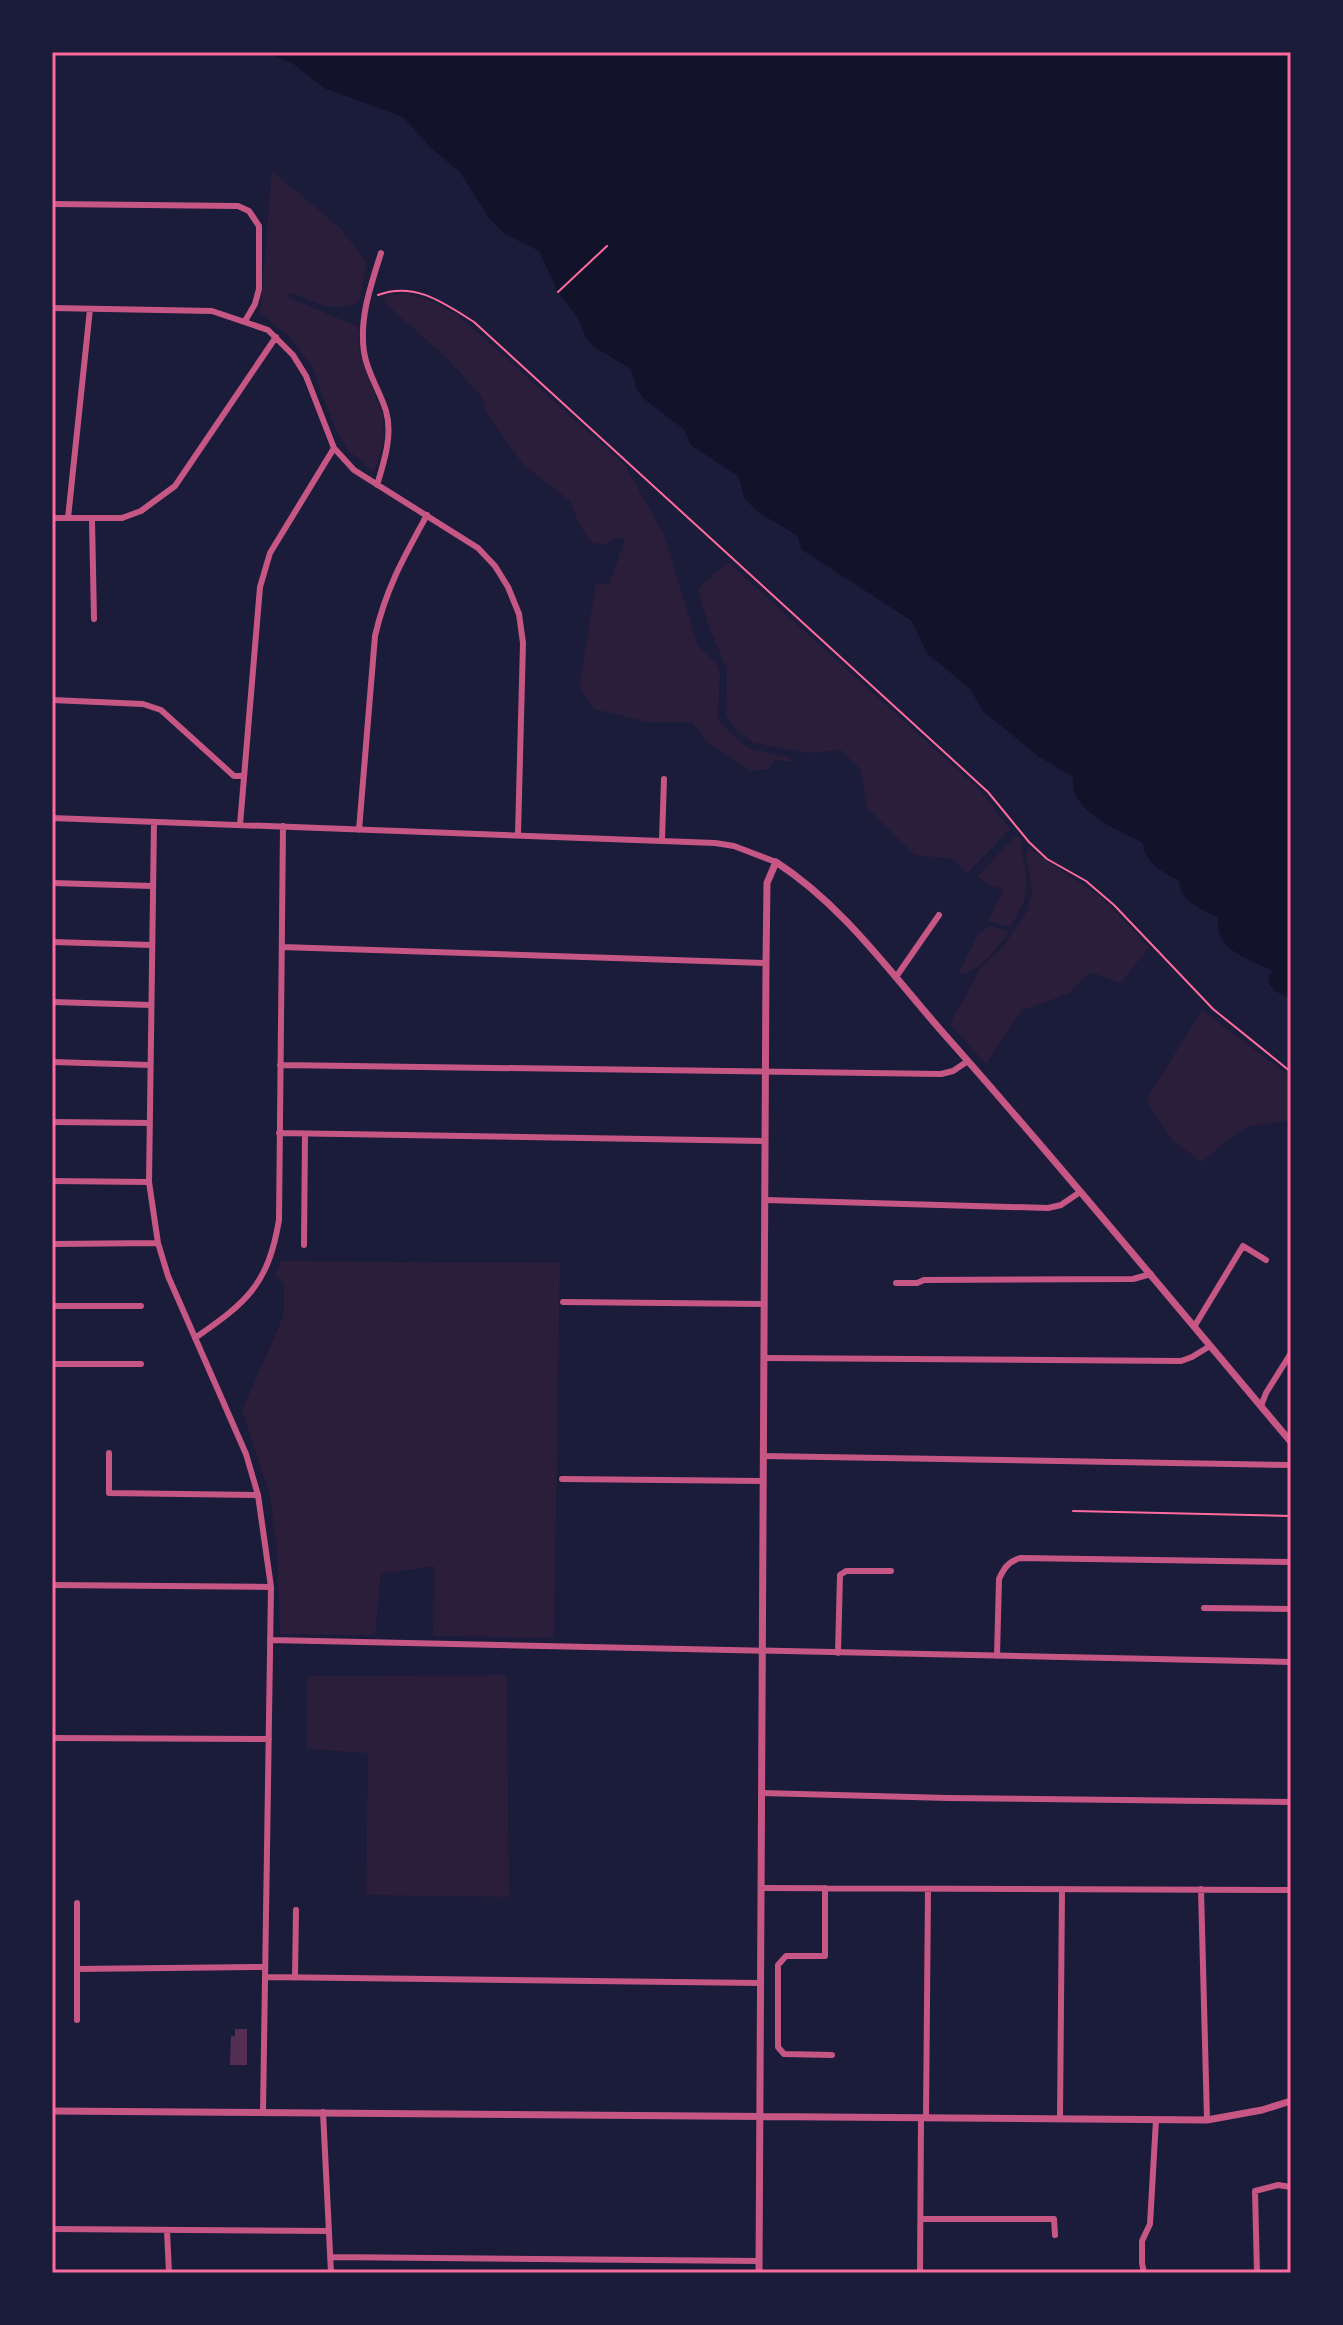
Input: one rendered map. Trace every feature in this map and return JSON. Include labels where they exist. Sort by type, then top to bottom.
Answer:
[{"type":"street","points":[[52,204],[238,206],[249,211],[259,226],[259,289],[245,321]]},
{"type":"street","points":[[377,485],[389,429],[387,412],[364,352],[363,328],[366,302],[381,253]]},
{"type":"street","points":[[52,308],[212,311],[268,330],[293,355],[306,376],[334,448],[354,470],[478,548],[495,566],[519,614],[523,643],[518,834]]},
{"type":"street","points":[[68,518],[90,309]]},
{"type":"street","points":[[52,518],[122,518],[141,511],[175,486],[276,337]]},
{"type":"street","points":[[240,825],[260,587],[270,553],[334,448]]},
{"type":"street","points":[[359,830],[375,636],[393,577],[427,515]]},
{"type":"street","points":[[92,520],[94,619]]},
{"type":"street","points":[[52,700],[143,704],[161,710],[234,776],[243,776]]},
{"type":"street","points":[[662,840],[664,779]]},
{"type":"street","points":[[52,818],[715,843],[734,846],[776,862],[823,897],[896,977],[1291,1442]]},
{"type":"street","points":[[154,822],[149,1182],[158,1243],[168,1276],[246,1454],[258,1495],[271,1587],[263,2112]]},
{"type":"street","points":[[195,1338],[241,1305],[254,1290],[271,1258],[279,1220],[283,826]]},
{"type":"street","points":[[759,2273],[766,963],[767,883],[776,862]]},
{"type":"street","points":[[52,883],[153,886]]},
{"type":"street","points":[[896,977],[939,915]]},
{"type":"street","points":[[52,942],[152,945]]},
{"type":"street","points":[[282,947],[766,963]]},
{"type":"street","points":[[52,1002],[151,1005]]},
{"type":"street","points":[[280,1065],[941,1074],[953,1071],[968,1061]]},
{"type":"street","points":[[52,1062],[150,1065]]},
{"type":"street","points":[[52,1122],[149,1123]]},
{"type":"street","points":[[279,1133],[765,1141]]},
{"type":"street","points":[[304,1245],[305,1134]]},
{"type":"street","points":[[52,1181],[149,1182]]},
{"type":"street","points":[[765,1200],[1048,1208],[1061,1205],[1080,1192]]},
{"type":"street","points":[[52,1244],[158,1243]]},
{"type":"street","points":[[1194,1327],[1243,1246],[1266,1260]]},
{"type":"street","points":[[896,1283],[924,1280],[1133,1279],[1151,1274]]},
{"type":"street","points":[[563,1302],[764,1304]]},
{"type":"street","points":[[52,1306],[141,1306]]},
{"type":"street","points":[[764,1358],[1181,1361],[1210,1346]]},
{"type":"street","points":[[1261,1406],[1291,1353]]},
{"type":"street","points":[[52,1364],[141,1364]]},
{"type":"street","points":[[109,1453],[109,1493],[258,1495]]},
{"type":"street","points":[[763,1456],[1291,1465]]},
{"type":"street","points":[[562,1479],[763,1481]]},
{"type":"street","points":[[997,1656],[999,1579],[1010,1561],[1020,1558],[1291,1562]]},
{"type":"street","points":[[838,1653],[840,1575],[846,1571],[891,1571]]},
{"type":"street","points":[[52,1585],[271,1587]]},
{"type":"street","points":[[1204,1608],[1291,1609]]},
{"type":"street","points":[[270,1640],[1291,1662]]},
{"type":"street","points":[[52,1738],[269,1739]]},
{"type":"street","points":[[761,1793],[1291,1802]]},
{"type":"street","points":[[761,1888],[1291,1890]]},
{"type":"street","points":[[825,1888],[825,1956],[786,1956],[778,1965],[778,2047],[784,2054],[832,2055]]},
{"type":"street","points":[[920,2273],[928,1889]]},
{"type":"street","points":[[1060,2118],[1062,1889]]},
{"type":"street","points":[[1201,1889],[1207,2120]]},
{"type":"street","points":[[77,1903],[77,2020]]},
{"type":"street","points":[[295,1978],[296,1910]]},
{"type":"street","points":[[77,1969],[265,1967]]},
{"type":"street","points":[[265,1977],[760,1983]]},
{"type":"street","points":[[52,2111],[1207,2120],[1249,2113],[1291,2101]]},
{"type":"street","points":[[323,2112],[331,2273]]},
{"type":"street","points":[[1144,2273],[1142,2241],[1150,2224],[1156,2120]]},
{"type":"street","points":[[1257,2273],[1255,2191],[1278,2185],[1291,2187]]},
{"type":"street","points":[[921,2219],[1054,2219],[1055,2235]]},
{"type":"street","points":[[52,2229],[329,2231]]},
{"type":"street","points":[[167,2230],[169,2273]]},
{"type":"street","points":[[330,2257],[759,2261]]},
{"type":"path","points":[[558,292],[607,246]]},
{"type":"path","points":[[366,302],[381,293],[417,292],[438,299],[474,322],[988,792],[1038,851],[1086,881],[1114,905],[1213,1009],[1291,1072]]},
{"type":"path","points":[[1073,1511],[1291,1516]]},
{"type":"shaded area","points":[[267,52],[1291,52],[1291,999],[1275,991],[1268,982],[1272,970],[1227,945],[1218,929],[1219,918],[1188,900],[1179,881],[1151,862],[1143,843],[1103,822],[1084,807],[1074,790],[1073,777],[1038,756],[984,712],[970,689],[927,653],[912,621],[801,549],[798,536],[758,512],[744,498],[739,477],[691,445],[684,429],[644,399],[637,390],[631,369],[593,346],[585,336],[579,320],[558,292],[539,251],[505,234],[488,217],[460,172],[432,149],[403,117],[324,88],[295,65]]},
{"type":"shaded area","points":[[272,171],[341,229],[367,263],[359,302],[332,307],[288,294],[289,298],[359,327],[361,357],[383,416],[384,440],[374,472],[348,450],[335,428],[312,367],[292,339],[260,313]]},
{"type":"shaded area","points":[[405,293],[427,299],[458,315],[623,463],[664,535],[698,646],[716,663],[720,673],[720,722],[744,745],[789,757],[793,762],[775,760],[767,769],[751,771],[709,744],[692,722],[647,722],[594,709],[579,688],[596,583],[609,584],[625,540],[618,538],[603,545],[591,542],[580,526],[570,501],[523,464],[486,413],[481,396],[448,359],[385,303],[386,296]]},
{"type":"shaded area","points":[[728,562],[978,788],[1010,829],[968,873],[952,859],[915,855],[867,808],[861,770],[841,750],[810,753],[754,743],[738,732],[726,714],[727,670],[697,589]]},
{"type":"shaded area","points":[[1017,835],[1022,840],[1027,887],[1010,927],[988,921],[1002,887],[992,888],[977,876]]},
{"type":"shaded area","points":[[1028,848],[1101,897],[1149,947],[1121,983],[1090,972],[1068,994],[1022,1010],[986,1064],[950,1024],[981,967],[1002,948],[1026,913],[1032,892],[1026,855]]},
{"type":"shaded area","points":[[990,926],[1009,932],[980,965],[958,974],[978,934]]},
{"type":"shaded area","points":[[1202,1010],[1291,1077],[1291,1120],[1247,1127],[1202,1162],[1172,1140],[1146,1100]]},
{"type":"shaded area","points":[[281,1261],[560,1263],[554,1638],[433,1636],[434,1566],[381,1574],[375,1635],[280,1634],[277,1553],[270,1496],[242,1410],[284,1315],[284,1284],[275,1275]]},
{"type":"shaded area","points":[[507,1675],[509,1897],[366,1895],[368,1753],[307,1749],[307,1676]]},
{"type":"building","points":[[235,2029],[247,2029],[247,2065],[230,2065],[231,2036],[235,2036]]}]
